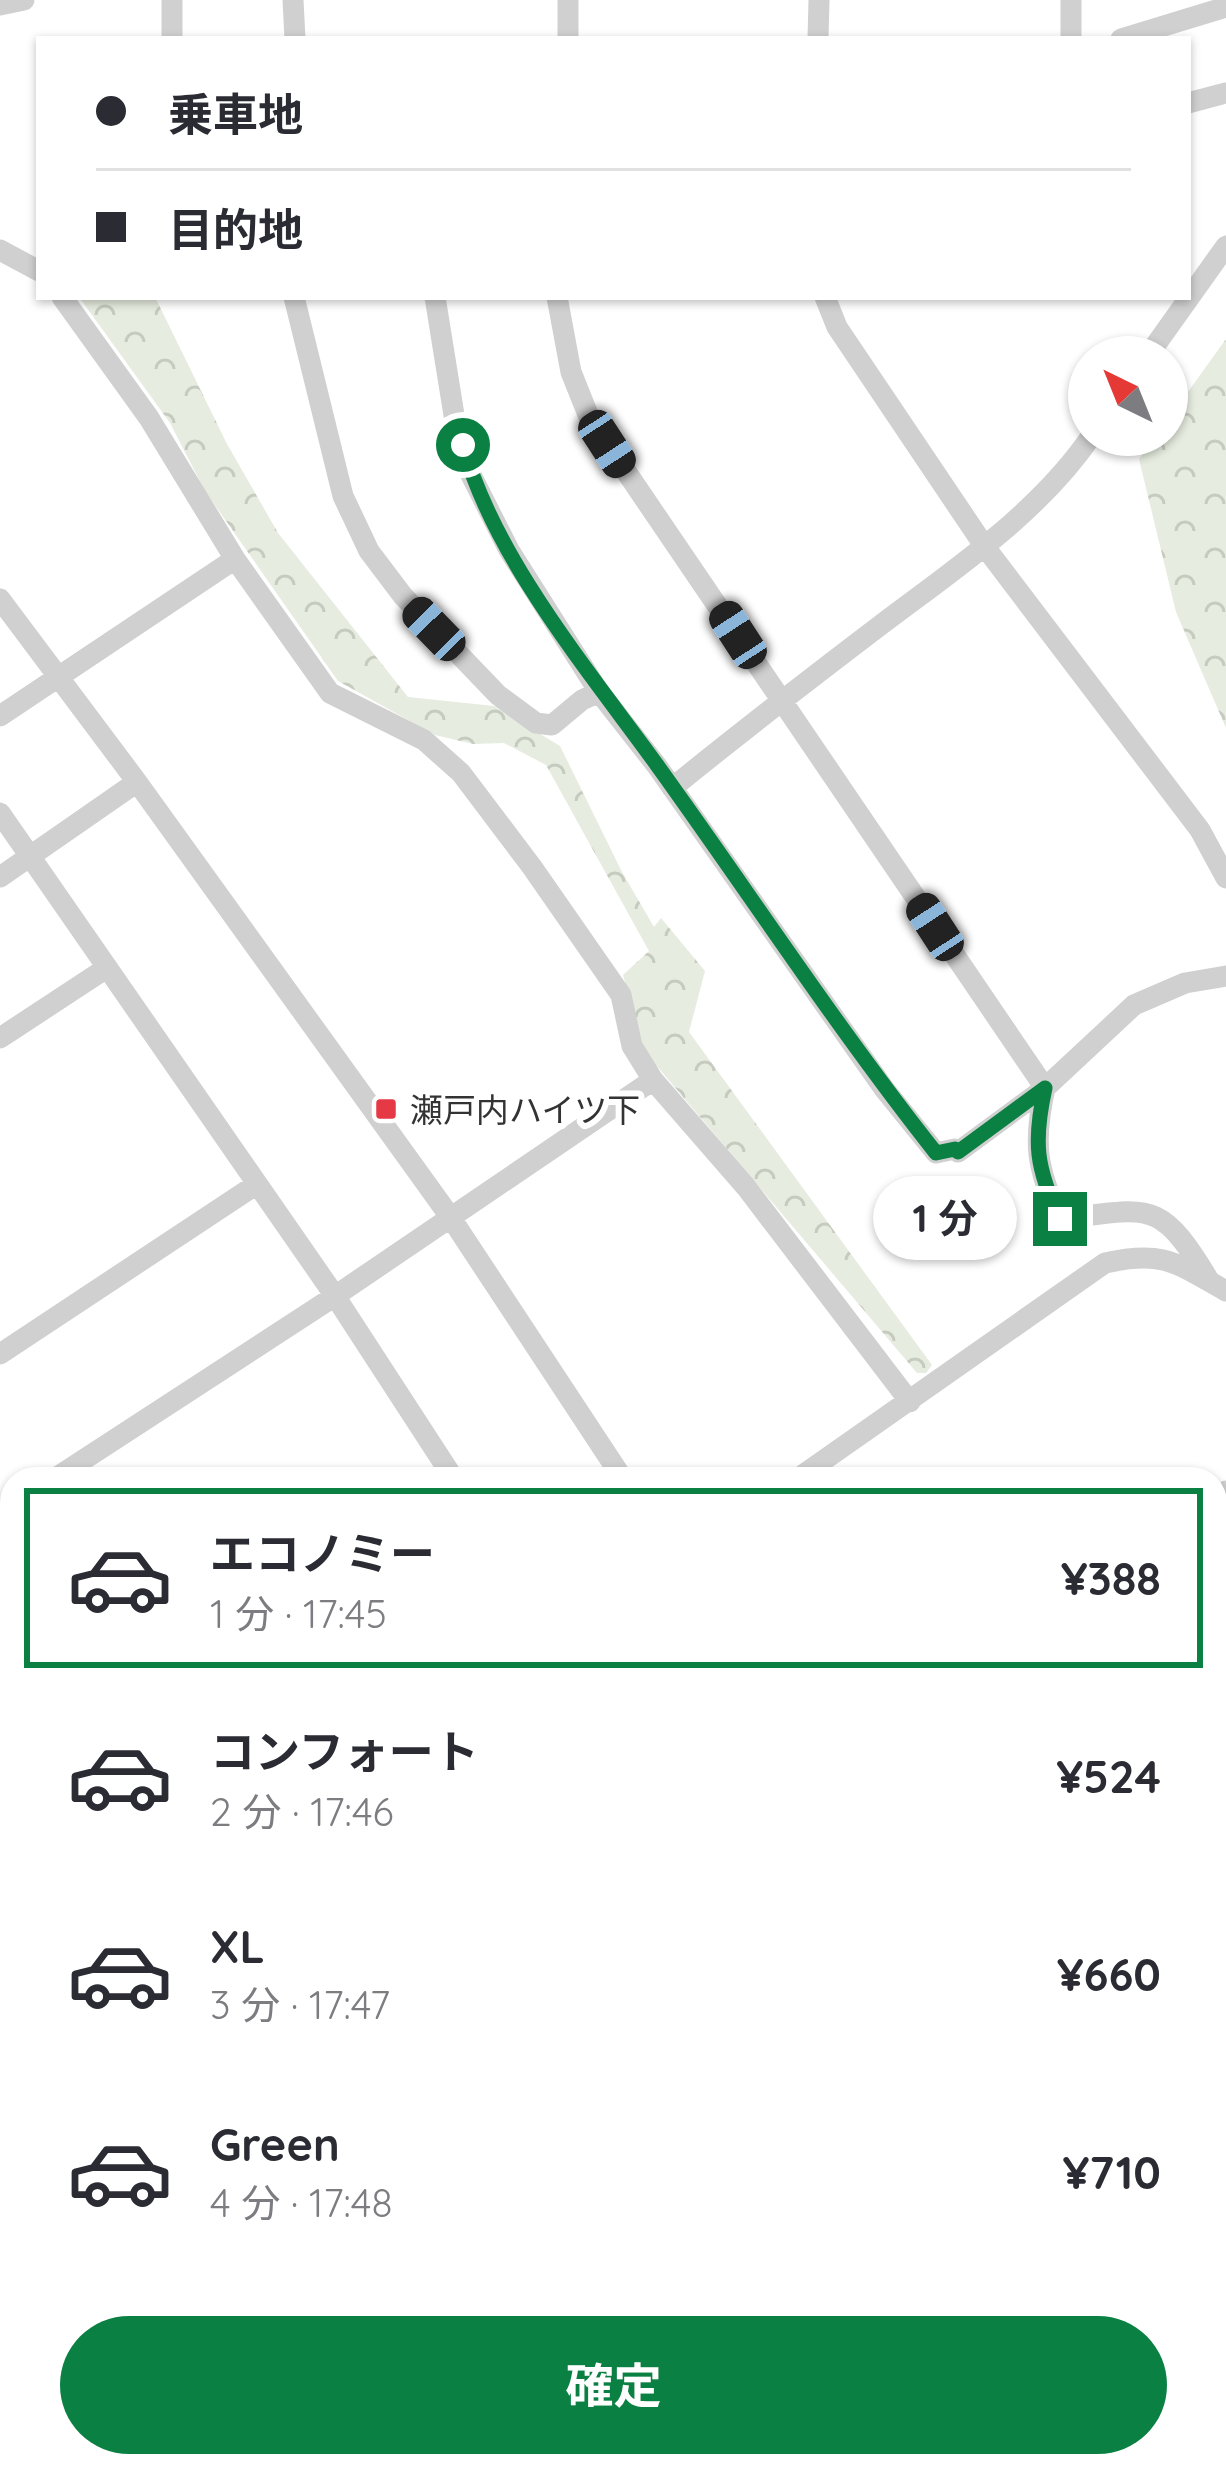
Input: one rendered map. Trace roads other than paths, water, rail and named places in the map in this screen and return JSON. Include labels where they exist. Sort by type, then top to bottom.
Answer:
[{"type":"street","points":[[0,5],[24,0]]},
{"type":"street","points":[[172,0],[172,36]]},
{"type":"street","points":[[293,0],[295,36]]},
{"type":"street","points":[[568,0],[568,36]]},
{"type":"street","points":[[818,36],[819,0]]},
{"type":"street","points":[[1071,0],[1071,36]]},
{"type":"street","points":[[1131,36],[1226,7]]},
{"type":"street","points":[[1191,102],[1226,93]]},
{"type":"street","points":[[1191,295],[1226,246]]},
{"type":"street","points":[[0,250],[36,270]]},
{"type":"street","points":[[64,300],[149,418],[235,559],[330,693],[424,740],[460,773],[621,995],[632,1046],[653,1080],[746,1187],[910,1402]]},
{"type":"street","points":[[295,300],[344,496],[369,551],[403,596],[499,695],[536,723],[552,725],[581,700],[599,692]]},
{"type":"street","points":[[435,300],[454,415],[471,475],[509,550],[599,692],[936,1153],[958,1152],[1045,1088],[1134,1005],[1185,983],[1226,976]]},
{"type":"street","points":[[558,300],[571,372],[589,417],[1045,1088],[1035,1131],[1040,1177],[1060,1219],[1133,1209],[1152,1212],[1189,1246],[1218,1286]]},
{"type":"street","points":[[826,300],[837,327],[985,547],[1200,830],[1226,878]]},
{"type":"street","points":[[1162,336],[1188,300]]},
{"type":"street","points":[[672,788],[985,547],[1078,456]]},
{"type":"street","points":[[0,716],[235,559]]},
{"type":"street","points":[[0,599],[451,1218],[615,1467]]},
{"type":"street","points":[[0,877],[137,782]]},
{"type":"street","points":[[0,813],[335,1296],[446,1467]]},
{"type":"street","points":[[0,1038],[105,970]]},
{"type":"street","points":[[72,1467],[653,1080]]},
{"type":"street","points":[[0,1354],[257,1184]]},
{"type":"street","points":[[815,1467],[1105,1263],[1137,1256],[1172,1260],[1218,1286]]},
{"type":"place","name":"瀬戸内ハイツ下","points":[[386,1109]]}]
